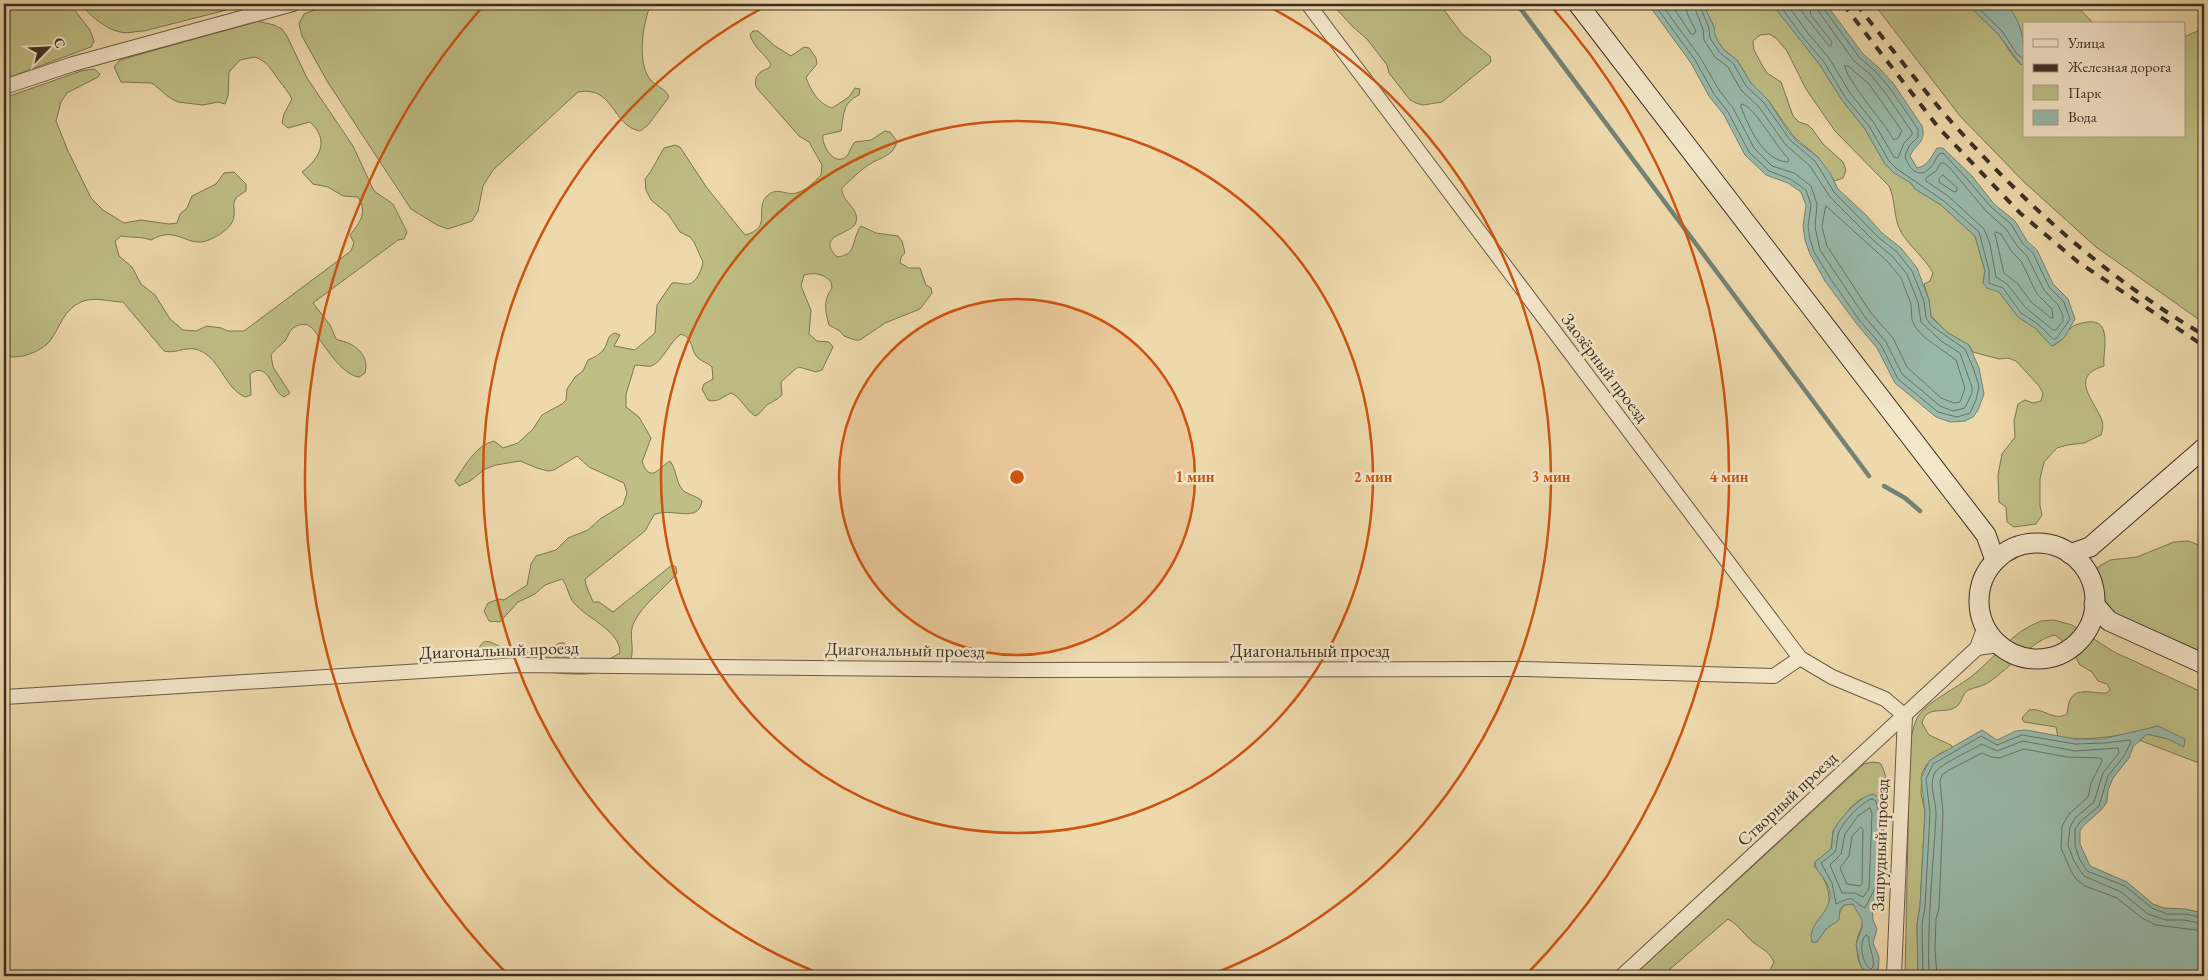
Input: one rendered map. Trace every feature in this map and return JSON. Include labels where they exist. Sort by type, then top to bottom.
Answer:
[{"type":"main road","points":[[1578,4],[1986,535],[1995,560]]},
{"type":"main road","points":[[2070,554],[2090,547],[2204,448]]},
{"type":"main road","points":[[1986,535],[2011,549]]},
{"type":"main road","points":[[2030,543],[2049,544],[2070,554],[2085,569],[2091,581],[2094,604],[2090,624],[2084,635],[2071,648],[2054,657],[2036,659],[2017,656],[1998,644],[1988,633],[1980,615],[1979,595],[1984,576],[1995,560],[2011,549],[2030,543]]},
{"type":"main road","points":[[2085,569],[2090,547]]},
{"type":"main road","points":[[2094,604],[2109,621],[2204,664]]},
{"type":"main road","points":[[2090,624],[2109,621]]},
{"type":"street","points":[[4,87],[72,64],[293,4]]},
{"type":"street","name":"Заозёрный проезд","points":[[1308,4],[1800,658],[1832,677],[1885,699],[1905,716]]},
{"type":"street","points":[[1977,648],[1985,626]]},
{"type":"street","points":[[1977,648],[1998,644]]},
{"type":"street","name":"Створный проезд","points":[[1622,976],[1977,648]]},
{"type":"street","name":"Диагональный проезд","points":[[5,697],[518,665],[1025,670],[1524,669],[1774,676],[1800,658]]},
{"type":"street","name":"Запрудный проезд","points":[[1894,976],[1905,716]]},
{"type":"green space","points":[[4,4],[70,4],[90,30],[94,41],[91,47],[10,77],[4,77]]},
{"type":"green space","points":[[80,4],[250,4],[144,31],[126,33],[103,25]]},
{"type":"green space","points":[[329,4],[651,4],[642,41],[643,61],[649,78],[665,91],[669,97],[648,125],[640,131],[631,128],[624,122],[599,94],[590,91],[578,92],[493,170],[483,186],[478,211],[472,221],[448,229],[437,225],[411,209],[327,81],[302,36],[299,24],[304,14]]},
{"type":"green space","points":[[1332,4],[1435,4],[1444,10],[1462,34],[1490,56],[1491,62],[1442,102],[1423,105],[1416,103],[1410,100],[1389,73],[1387,65],[1367,39]]},
{"type":"green space","points":[[1703,4],[1772,4],[1820,65],[1842,100],[1865,129],[1885,164],[1911,183],[1915,189],[1941,205],[1975,236],[1985,271],[1983,283],[1999,292],[2018,317],[2035,328],[2052,346],[2059,342],[2069,329],[2075,325],[2095,322],[2101,326],[2105,338],[2104,366],[2094,370],[2088,376],[2086,388],[2102,421],[2101,435],[2084,443],[2057,448],[2044,462],[2040,479],[2042,515],[2036,524],[2014,527],[2007,522],[2006,507],[1999,502],[1998,475],[2002,454],[2015,437],[2014,421],[2018,404],[2025,400],[2033,403],[2041,401],[2043,393],[2039,386],[2016,361],[2008,358],[1999,359],[1973,352],[1969,345],[1948,333],[1931,316],[1924,284],[1930,281],[1933,273],[1898,227],[1889,186],[1835,131],[1806,89],[1787,51],[1776,38],[1769,34],[1760,35],[1753,41],[1754,50],[1767,73],[1781,82],[1793,116],[1799,122],[1808,125],[1823,144],[1843,162],[1846,170],[1843,178],[1834,181],[1818,157],[1794,137],[1768,100],[1751,83],[1737,60],[1724,50],[1714,35],[1714,27]]},
{"type":"green space","points":[[1874,4],[1967,4],[1999,35],[2021,65],[2023,63],[2023,138],[2186,138],[2186,36],[2204,28],[2204,323],[2096,247],[2024,182],[1960,116]]},
{"type":"green space","points":[[2005,4],[2075,4],[2092,22],[2023,22],[2023,39],[2018,22]]},
{"type":"green space","points":[[257,21],[282,29],[287,36],[307,78],[353,146],[374,191],[393,204],[407,232],[404,239],[398,240],[313,303],[330,325],[336,339],[352,345],[360,351],[366,363],[365,373],[359,377],[344,370],[313,329],[305,324],[299,325],[292,329],[285,341],[271,355],[273,367],[290,393],[284,397],[266,374],[262,371],[256,371],[250,374],[251,395],[245,397],[231,386],[216,364],[203,352],[195,349],[172,352],[164,351],[123,302],[97,299],[86,300],[70,309],[50,341],[41,349],[22,356],[9,357],[4,355],[4,98],[81,71],[94,69],[100,74],[98,77],[67,93],[61,102],[56,121],[91,198],[103,210],[124,223],[141,220],[169,224],[177,223],[180,214],[187,208],[192,196],[216,184],[224,173],[234,172],[246,184],[246,191],[235,200],[234,216],[231,224],[224,232],[206,241],[192,241],[174,235],[167,235],[151,240],[121,236],[115,241],[119,256],[132,267],[141,284],[155,295],[170,319],[183,330],[196,331],[207,326],[228,331],[244,331],[351,251],[354,243],[350,235],[362,217],[361,203],[358,197],[343,196],[328,187],[313,184],[302,172],[318,155],[321,142],[320,135],[310,122],[288,128],[282,123],[284,114],[292,99],[266,63],[255,57],[240,60],[229,72],[228,96],[225,104],[218,102],[203,105],[178,102],[152,83],[121,82],[114,67],[120,60]]},
{"type":"green space","points":[[753,31],[758,31],[775,46],[791,56],[804,47],[809,48],[816,58],[817,64],[806,78],[816,96],[827,106],[832,108],[849,97],[855,88],[860,89],[859,95],[853,98],[847,106],[841,131],[823,135],[824,144],[830,154],[838,159],[842,159],[847,156],[855,142],[871,140],[885,131],[890,132],[897,141],[890,153],[867,166],[842,188],[844,197],[857,217],[856,222],[849,230],[832,239],[831,249],[837,257],[848,253],[861,226],[876,233],[898,236],[902,241],[905,253],[901,257],[900,263],[909,268],[920,268],[926,285],[931,288],[932,293],[920,309],[885,323],[860,340],[855,340],[844,336],[840,331],[829,325],[826,306],[827,297],[832,288],[831,282],[819,274],[804,275],[801,286],[811,310],[809,334],[817,341],[829,342],[833,347],[822,370],[816,372],[797,368],[781,382],[782,395],[755,416],[731,393],[717,400],[708,400],[702,389],[704,384],[713,379],[712,367],[698,358],[688,338],[681,334],[655,364],[651,366],[635,365],[626,394],[626,407],[639,417],[651,438],[642,462],[645,469],[652,473],[670,461],[681,488],[702,501],[700,508],[689,514],[667,512],[654,515],[645,531],[585,579],[586,585],[593,602],[599,602],[613,612],[672,565],[676,567],[677,573],[646,606],[635,621],[632,628],[631,659],[598,672],[575,674],[531,670],[489,659],[480,653],[479,648],[481,644],[487,641],[506,649],[520,649],[538,658],[559,643],[564,643],[580,660],[606,661],[620,653],[619,645],[609,631],[579,609],[574,603],[562,579],[545,585],[535,594],[518,602],[500,622],[489,621],[484,611],[488,603],[499,599],[504,600],[527,585],[531,564],[536,556],[556,550],[568,538],[588,530],[600,519],[623,505],[627,493],[624,483],[589,467],[577,456],[554,470],[548,471],[520,461],[485,469],[470,481],[459,486],[455,481],[471,457],[482,447],[494,441],[503,448],[518,443],[533,429],[542,415],[562,404],[566,400],[567,389],[575,377],[583,371],[588,360],[597,356],[602,351],[612,334],[620,335],[614,346],[635,350],[655,333],[657,305],[672,283],[689,284],[697,278],[703,262],[694,242],[690,237],[680,232],[668,214],[651,200],[646,190],[645,179],[664,148],[675,145],[680,147],[707,188],[745,235],[753,232],[761,223],[763,201],[767,196],[778,191],[792,194],[800,192],[810,186],[821,175],[822,165],[809,142],[799,136],[756,87],[758,74],[769,68],[771,64],[752,40],[750,35]]},
{"type":"green space","points":[[2188,541],[2204,547],[2204,653],[2115,614],[2099,600],[2093,578],[2098,567],[2110,560],[2137,557],[2174,542]]},
{"type":"green space","points":[[2054,620],[2072,625],[2114,652],[2204,693],[2204,765],[2139,740],[2147,734],[2168,739],[2184,747],[2158,726],[2108,737],[2084,739],[2058,737],[2056,727],[2024,722],[2022,718],[2029,710],[2039,710],[2062,716],[2067,714],[2069,701],[2074,695],[2083,692],[2107,693],[2110,689],[2107,684],[2098,681],[2092,672],[2080,665],[2070,647],[2055,635],[2029,648],[1989,682],[1967,691],[1956,707],[1928,714],[1924,717],[1922,723],[1929,735],[1951,745],[1953,748],[1939,754],[1927,764],[1922,773],[1921,793],[1925,812],[1920,906],[1917,924],[1918,976],[1905,976],[1910,740],[1916,721],[1930,704],[1981,669],[2012,638],[2041,621]]},
{"type":"green space","points":[[1880,763],[1883,767],[1887,801],[1882,803],[1880,798],[1861,799],[1851,807],[1833,831],[1831,849],[1815,862],[1814,866],[1822,875],[1826,885],[1829,895],[1829,907],[1816,923],[1812,937],[1812,942],[1817,942],[1826,929],[1834,923],[1844,905],[1853,904],[1859,911],[1863,922],[1858,936],[1857,951],[1859,962],[1866,976],[1767,976],[1774,962],[1772,959],[1766,951],[1754,943],[1728,919],[1662,976],[1633,976],[1864,764]]},
{"type":"water","points":[[1648,4],[1703,4],[1719,43],[1724,50],[1737,60],[1751,83],[1768,100],[1788,131],[1799,143],[1818,157],[1830,173],[1838,189],[1882,233],[1901,248],[1917,268],[1929,300],[1931,317],[1948,333],[1969,345],[1979,368],[1984,394],[1973,417],[1965,421],[1950,422],[1936,417],[1895,383],[1877,348],[1825,281],[1810,254],[1803,226],[1806,205],[1801,192],[1788,183],[1766,175],[1745,155],[1724,115],[1709,96],[1691,63]]},
{"type":"water","points":[[1772,4],[1826,4],[1863,54],[1893,83],[1922,126],[1922,139],[1910,156],[1917,168],[1927,163],[1937,148],[1943,148],[1972,176],[1994,204],[2015,221],[2027,241],[2037,250],[2053,284],[2068,299],[2075,319],[2064,338],[2052,346],[2035,328],[2018,317],[1999,292],[1987,288],[1983,283],[1985,271],[1975,236],[1941,205],[1915,189],[1911,183],[1894,173],[1885,164],[1865,129],[1842,100],[1820,65]]},
{"type":"water","points":[[1967,4],[2005,4],[2011,10],[2021,31],[2023,63],[2021,65],[1999,35]]},
{"type":"water","points":[[2158,726],[2185,739],[2184,747],[2168,739],[2147,734],[2133,747],[2129,758],[2113,778],[2108,790],[2107,802],[2080,831],[2080,844],[2090,866],[2127,882],[2153,904],[2164,908],[2185,909],[2204,913],[2204,976],[1918,976],[1917,924],[1920,906],[1925,812],[1921,778],[1930,760],[1982,730],[1997,740],[2016,731],[2026,730],[2075,739],[2103,739]]},
{"type":"water","points":[[1873,794],[1880,798],[1884,813],[1881,887],[1876,901],[1872,905],[1873,920],[1877,929],[1873,943],[1879,957],[1878,976],[1866,976],[1859,961],[1856,944],[1862,928],[1862,920],[1853,904],[1844,905],[1840,909],[1839,920],[1826,929],[1817,942],[1812,942],[1811,935],[1830,900],[1829,889],[1815,862],[1831,849],[1833,833],[1844,816],[1862,799]]},
{"type":"waterway","points":[[1517,4],[1869,476]]},
{"type":"waterway","points":[[1884,486],[1905,498],[1920,511]]},
{"type":"railway","points":[[1843,4],[1938,127],[2020,213],[2078,262],[2204,346]]},
{"type":"railway","points":[[1856,4],[1941,110],[2000,174],[2031,204],[2131,288],[2204,335]]}]
